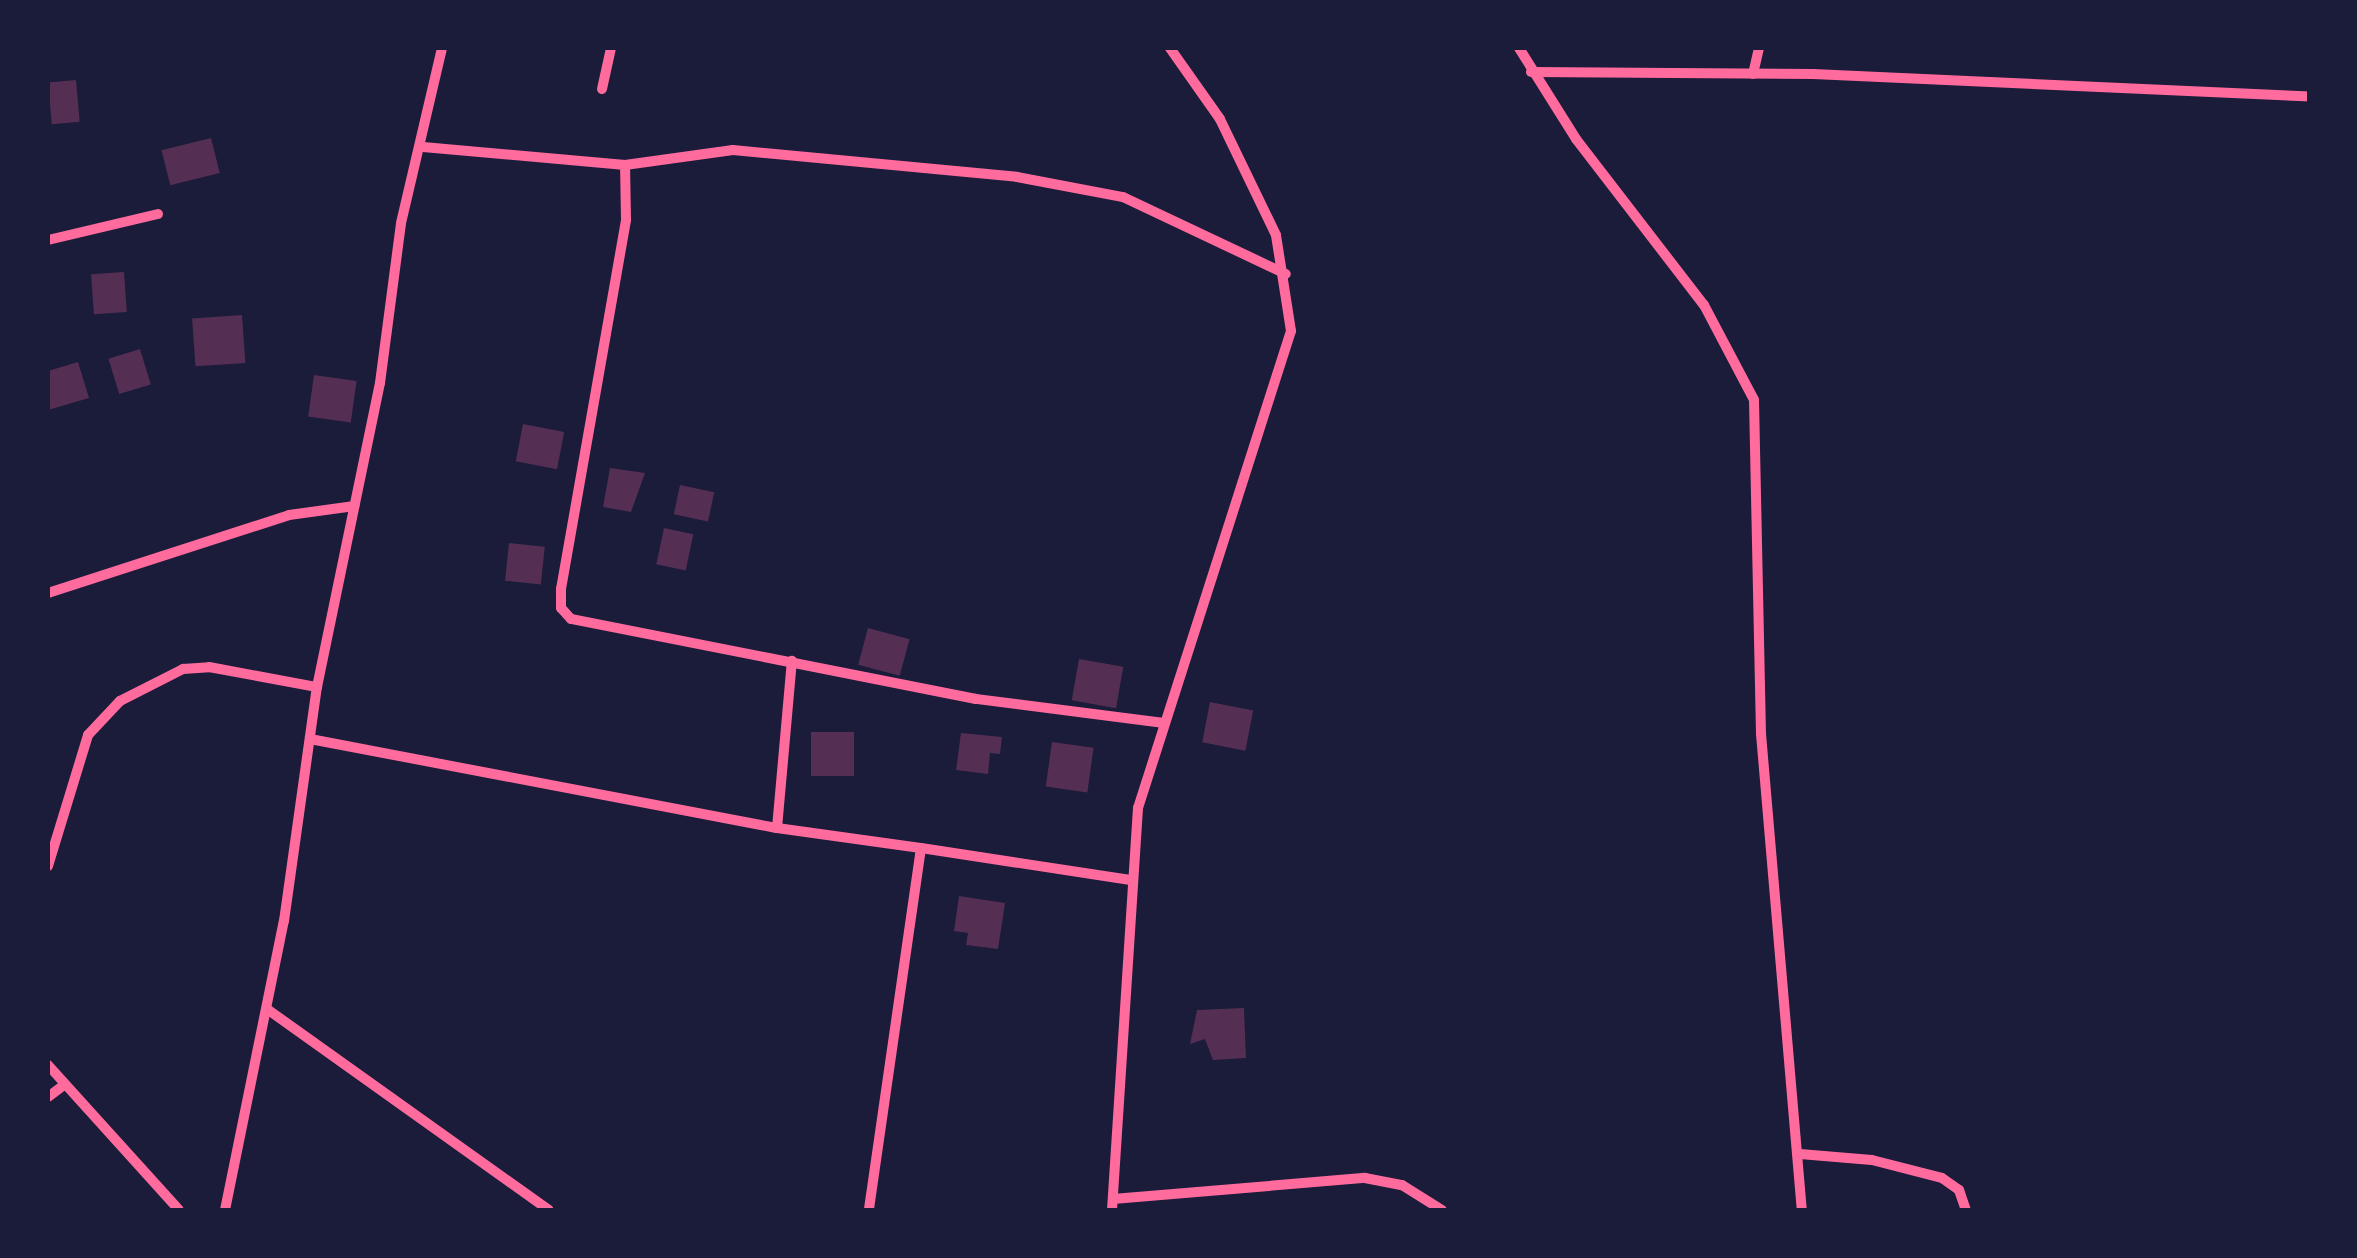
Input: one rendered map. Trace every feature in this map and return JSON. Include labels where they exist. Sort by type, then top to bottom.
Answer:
[{"type":"street","points":[[224,1210],[267,1010],[317,687],[380,383],[402,223],[423,147],[442,48]]},
{"type":"street","points":[[602,88],[611,48]]},
{"type":"street","points":[[1170,48],[1220,119],[1276,234],[1292,310],[1285,358],[1138,808],[1113,1205],[1365,1178],[1402,1185],[1442,1210]]},
{"type":"street","points":[[1519,48],[1531,72],[1704,304],[1754,400],[1761,734],[1802,1210]]},
{"type":"street","points":[[1753,74],[1759,48]]},
{"type":"street","points":[[1531,72],[1753,74],[2310,97]]},
{"type":"street","points":[[423,147],[626,164],[733,150],[1036,180],[1123,198],[1286,274]]},
{"type":"street","points":[[626,164],[626,220],[561,608],[596,628],[976,699],[1164,723]]},
{"type":"street","points":[[48,240],[158,214]]},
{"type":"street","points":[[48,593],[289,515],[354,506]]},
{"type":"street","points":[[777,828],[792,662]]},
{"type":"street","points":[[48,866],[88,735],[120,701],[173,672],[209,667],[317,687]]},
{"type":"street","points":[[310,738],[777,828],[1131,880]]},
{"type":"street","points":[[869,1210],[921,848]]},
{"type":"street","points":[[267,1010],[549,1210]]},
{"type":"street","points":[[48,1065],[179,1210]]},
{"type":"street","points":[[48,1097],[64,1085]]},
{"type":"street","points":[[1800,1154],[1872,1160],[1942,1178],[1959,1190],[1966,1210]]},
{"type":"building","points":[[76,80],[80,122],[52,124],[48,82]]},
{"type":"building","points":[[211,138],[220,173],[170,185],[162,150]]},
{"type":"building","points":[[124,272],[127,312],[94,314],[91,274]]},
{"type":"building","points":[[242,315],[245,363],[195,366],[192,318]]},
{"type":"building","points":[[140,349],[151,384],[119,394],[108,359]]},
{"type":"building","points":[[78,362],[89,398],[48,410],[48,371]]},
{"type":"building","points":[[314,375],[357,381],[351,423],[308,417]]},
{"type":"building","points":[[523,424],[564,432],[557,469],[516,461]]},
{"type":"building","points":[[610,468],[645,473],[631,512],[603,507]]},
{"type":"building","points":[[680,485],[714,492],[708,522],[674,514]]},
{"type":"building","points":[[664,528],[693,534],[686,570],[656,564]]},
{"type":"building","points":[[509,543],[545,547],[541,585],[505,581]]},
{"type":"building","points":[[868,628],[910,639],[900,676],[858,665]]},
{"type":"building","points":[[1079,659],[1123,667],[1116,708],[1072,700]]},
{"type":"building","points":[[1210,702],[1253,710],[1245,751],[1202,742]]},
{"type":"building","points":[[811,732],[854,732],[854,776],[811,776]]},
{"type":"building","points":[[961,733],[1002,737],[1000,754],[990,753],[988,774],[956,770]]},
{"type":"building","points":[[1052,742],[1094,748],[1087,792],[1046,787]]},
{"type":"building","points":[[959,896],[1005,903],[998,949],[966,945],[968,933],[954,931]]},
{"type":"building","points":[[1244,1008],[1246,1058],[1213,1060],[1205,1039],[1190,1044],[1197,1010]]}]
